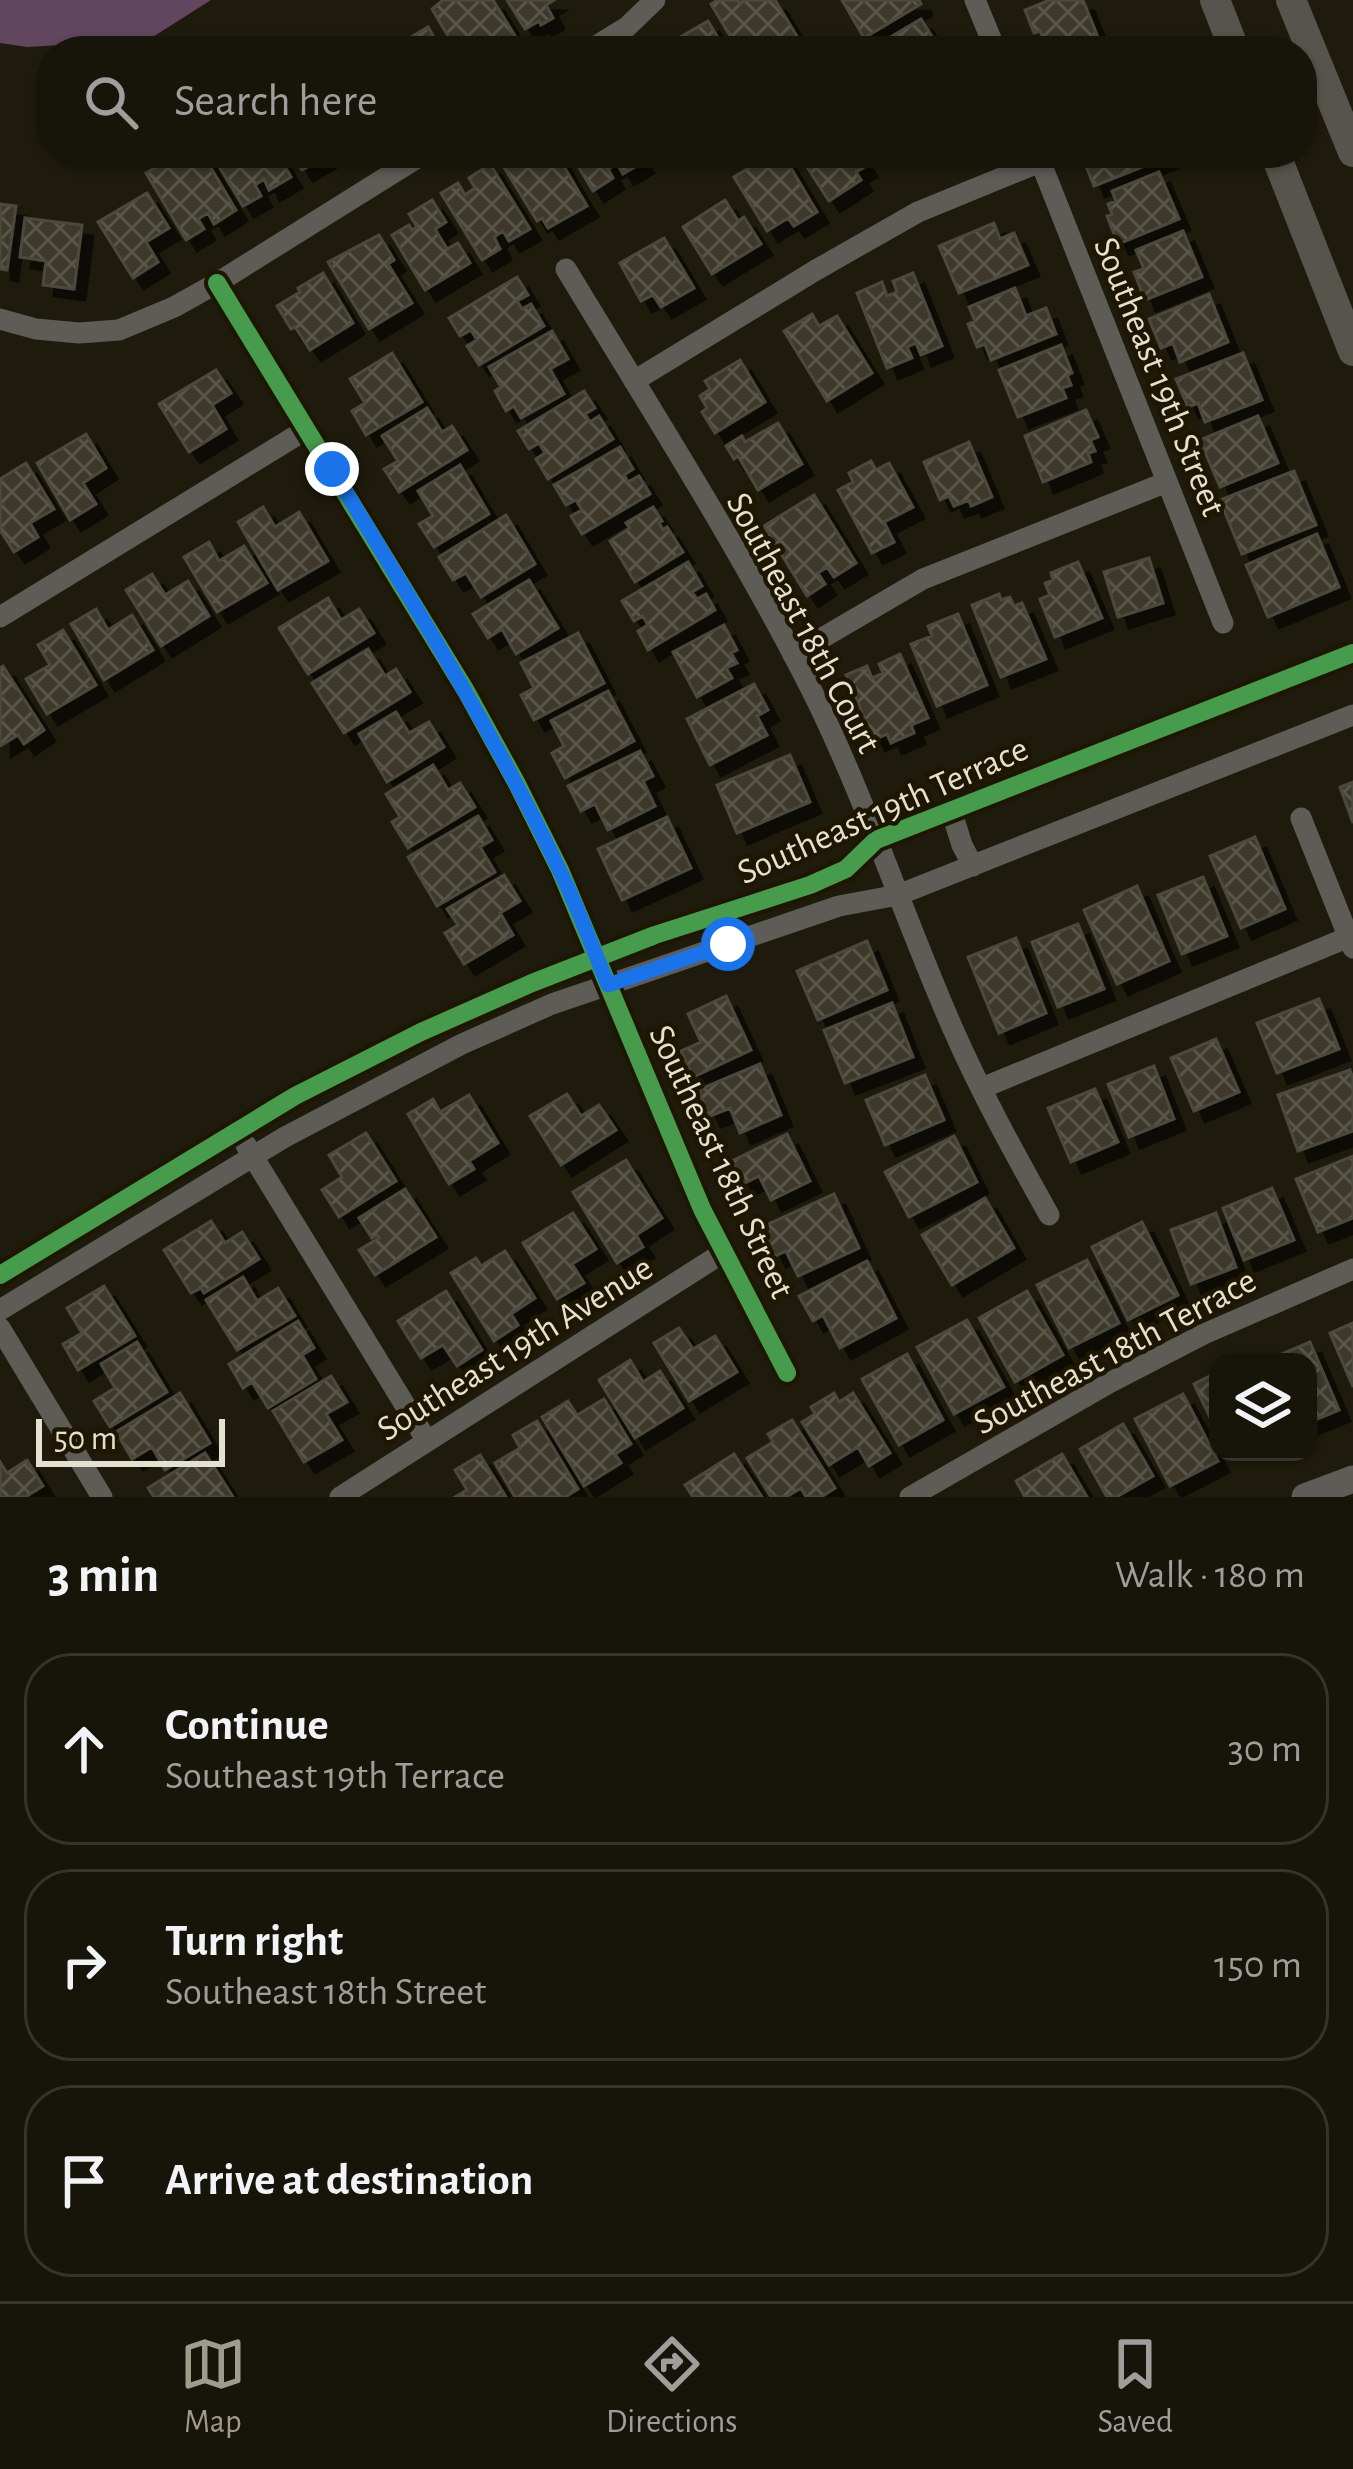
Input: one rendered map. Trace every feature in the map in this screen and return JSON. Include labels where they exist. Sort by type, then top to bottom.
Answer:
[{"type":"main road","points":[[1215,0],[1229,36]]},
{"type":"main road","points":[[1291,0],[1306,36]]},
{"type":"main road","points":[[1317,64],[1353,152]]},
{"type":"main road","points":[[1281,168],[1353,351]]},
{"type":"street","points":[[612,36],[655,0]]},
{"type":"street","points":[[975,0],[990,36]]},
{"type":"street","points":[[0,319],[79,333],[119,330],[218,283],[401,168]]},
{"type":"street","points":[[634,381],[918,212],[1017,168]]},
{"type":"street","name":"Southeast 19th Street","points":[[1043,168],[1223,623]]},
{"type":"street","name":"Southeast 18th Court","points":[[566,269],[814,695],[954,1032],[1049,1215]]},
{"type":"street","name":"Southeast 18th Street","points":[[218,283],[466,691],[560,870],[702,1209],[787,1373]]},
{"type":"street","points":[[0,616],[307,429]]},
{"type":"street","points":[[793,656],[923,579],[1167,482]]},
{"type":"street","name":"Southeast 19th Terrace","points":[[0,1275],[295,1096],[421,1032],[655,935],[810,885],[846,869],[876,840],[1353,653]]},
{"type":"street","name":"Southeast 19th Terrace","points":[[0,1310],[253,1156],[462,1044],[552,1004],[839,906],[898,896],[1353,715]]},
{"type":"street","points":[[951,810],[974,866]]},
{"type":"street","points":[[982,1088],[1351,943],[1301,818]]},
{"type":"street","points":[[237,1131],[427,1442]]},
{"type":"street","name":"Southeast 19th Avenue","points":[[340,1497],[724,1252]]},
{"type":"street","name":"Southeast 18th Terrace","points":[[910,1497],[1204,1334],[1353,1269]]},
{"type":"street","points":[[0,1328],[102,1497]]},
{"type":"street","points":[[1305,1497],[1353,1479]]},
{"type":"shaded area","points":[[0,0],[211,0],[154,36],[36,36],[36,46],[0,43]]},
{"type":"building","points":[[443,0],[493,0],[515,36],[448,36],[432,9]]},
{"type":"building","points":[[507,0],[554,0],[546,5],[553,18],[525,29]]},
{"type":"building","points":[[775,0],[797,36],[730,36],[711,4]]},
{"type":"building","points":[[842,0],[919,0],[921,4],[863,36]]},
{"type":"building","points":[[1050,0],[1083,0],[1097,35],[1042,36],[1040,31],[1034,33],[1025,10]]},
{"type":"building","points":[[921,19],[932,36],[892,36]]},
{"type":"building","points":[[708,21],[717,36],[682,36]]},
{"type":"building","points":[[428,27],[433,36],[413,36]]},
{"type":"building","points":[[154,168],[211,168],[236,210],[214,224],[208,213],[198,219],[204,229],[186,240],[146,173]]},
{"type":"building","points":[[220,168],[286,168],[291,177],[269,190],[264,179],[255,185],[261,196],[243,206]]},
{"type":"building","points":[[492,168],[530,229],[509,241],[503,231],[494,237],[500,249],[482,260],[441,193],[458,183],[465,195],[475,188],[469,178]]},
{"type":"building","points":[[504,168],[565,168],[587,206],[548,228],[542,218],[537,221]]},
{"type":"building","points":[[579,168],[610,168],[613,178],[593,191]]},
{"type":"building","points":[[749,168],[791,168],[817,212],[794,226],[788,218],[767,231],[734,177]]},
{"type":"building","points":[[808,168],[863,168],[856,172],[861,180],[829,201]]},
{"type":"building","points":[[1087,168],[1139,168],[1094,186]]},
{"type":"building","points":[[1159,172],[1179,219],[1118,244],[1107,216],[1112,214],[1108,204],[1116,201],[1112,191]]},
{"type":"building","points":[[147,193],[169,228],[146,242],[158,262],[133,278],[98,222]]},
{"type":"building","points":[[432,200],[446,222],[435,229],[447,249],[458,243],[470,263],[425,290],[392,235],[409,225],[412,230],[417,227],[409,214]]},
{"type":"building","points":[[725,200],[738,221],[744,217],[761,244],[712,274],[683,227]]},
{"type":"building","points":[[0,204],[16,206],[7,270],[0,269]]},
{"type":"building","points":[[25,218],[82,225],[74,289],[43,285],[46,261],[20,257]]},
{"type":"building","points":[[994,223],[1000,239],[1014,233],[1028,265],[959,293],[939,246]]},
{"type":"building","points":[[1183,231],[1202,277],[1145,300],[1134,272],[1144,269],[1136,250]]},
{"type":"building","points":[[379,235],[394,260],[388,264],[412,303],[369,329],[328,262]]},
{"type":"building","points":[[664,238],[694,288],[661,307],[653,295],[641,301],[620,263]]},
{"type":"building","points":[[323,273],[353,323],[310,350],[277,306]]},
{"type":"building","points":[[913,273],[942,346],[921,355],[916,343],[907,347],[912,358],[887,368],[857,293],[882,282],[887,296],[897,292],[893,281]]},
{"type":"building","points":[[517,277],[528,295],[517,301],[522,309],[531,304],[544,326],[479,365],[467,346],[477,340],[471,330],[460,336],[449,318]]},
{"type":"building","points":[[1015,288],[1026,316],[1046,308],[1056,334],[991,360],[985,344],[977,347],[968,324],[975,321],[969,307]]},
{"type":"building","points":[[1209,294],[1228,342],[1180,362],[1173,343],[1161,348],[1149,319]]},
{"type":"building","points":[[812,314],[819,326],[837,316],[872,373],[827,401],[784,331]]},
{"type":"building","points":[[552,331],[568,359],[550,369],[564,394],[521,418],[514,406],[506,411],[495,391],[501,387],[489,367]]},
{"type":"building","points":[[1061,345],[1072,373],[1067,375],[1071,385],[1062,388],[1066,398],[1018,417],[999,370]]},
{"type":"building","points":[[392,353],[422,402],[366,435],[352,411],[365,403],[350,379]]},
{"type":"building","points":[[1243,353],[1262,400],[1205,422],[1198,403],[1188,407],[1176,379]]},
{"type":"building","points":[[740,360],[765,402],[715,433],[702,412],[707,408],[700,396],[710,389],[705,381]]},
{"type":"building","points":[[216,370],[231,393],[212,405],[226,429],[189,452],[159,404]]},
{"type":"building","points":[[584,391],[595,408],[585,414],[590,422],[599,416],[613,439],[548,479],[536,459],[545,453],[539,443],[529,449],[518,431]]},
{"type":"building","points":[[427,408],[442,432],[452,426],[467,450],[399,492],[384,469],[398,461],[382,436]]},
{"type":"building","points":[[1086,410],[1098,437],[1090,440],[1095,451],[1088,453],[1091,462],[1043,482],[1025,436]]},
{"type":"building","points":[[1258,416],[1278,463],[1220,487],[1200,440]]},
{"type":"building","points":[[778,423],[802,464],[758,490],[738,456],[734,459],[726,446],[742,436],[745,442]]},
{"type":"building","points":[[86,434],[106,468],[83,483],[96,504],[70,520],[37,463]]},
{"type":"building","points":[[969,442],[992,497],[971,506],[969,500],[954,506],[949,496],[940,500],[924,462]]},
{"type":"building","points":[[620,447],[633,469],[624,475],[628,482],[639,476],[650,494],[582,534],[571,516],[582,510],[576,500],[566,505],[554,485]]},
{"type":"building","points":[[871,461],[876,470],[889,463],[913,507],[884,522],[894,542],[872,553],[838,490],[853,482],[849,473]]},
{"type":"building","points":[[26,463],[54,509],[30,523],[38,537],[14,552],[0,530],[0,479]]},
{"type":"building","points":[[460,465],[489,514],[434,547],[419,524],[433,516],[418,491]]},
{"type":"building","points":[[1294,471],[1316,525],[1242,554],[1220,500]]},
{"type":"building","points":[[814,495],[856,563],[834,577],[827,567],[818,573],[825,584],[807,596],[764,526]]},
{"type":"building","points":[[263,507],[275,527],[299,512],[328,561],[278,590],[238,522]]},
{"type":"building","points":[[653,507],[663,530],[667,527],[683,552],[635,582],[610,541],[630,528],[626,523]]},
{"type":"building","points":[[506,515],[535,564],[481,597],[466,573],[453,580],[439,557]]},
{"type":"building","points":[[1317,534],[1339,587],[1268,617],[1246,565]]},
{"type":"building","points":[[209,542],[219,561],[244,546],[267,583],[217,612],[184,557]]},
{"type":"building","points":[[1149,558],[1163,603],[1118,617],[1104,572]]},
{"type":"building","points":[[688,562],[702,586],[692,592],[697,599],[706,594],[715,610],[648,650],[638,631],[648,625],[643,616],[634,621],[622,601]]},
{"type":"building","points":[[1078,562],[1102,618],[1055,637],[1040,599],[1050,595],[1045,583],[1053,580],[1051,573]]},
{"type":"building","points":[[152,574],[165,595],[188,581],[209,616],[161,646],[126,590]]},
{"type":"building","points":[[529,580],[558,628],[516,654],[502,629],[488,638],[473,614]]},
{"type":"building","points":[[999,594],[1001,600],[1010,597],[1014,606],[1022,603],[1046,659],[1001,677],[972,605]]},
{"type":"building","points":[[328,598],[341,620],[359,609],[374,633],[308,674],[279,628]]},
{"type":"building","points":[[96,609],[108,630],[132,615],[153,650],[104,680],[71,624]]},
{"type":"building","points":[[958,614],[987,685],[937,706],[911,644],[932,636],[928,626]]},
{"type":"building","points":[[724,625],[737,650],[731,653],[737,663],[726,668],[732,678],[697,697],[673,652]]},
{"type":"building","points":[[63,630],[96,685],[47,714],[26,679],[50,665],[38,645]]},
{"type":"building","points":[[578,633],[604,683],[534,720],[521,695],[534,688],[521,663]]},
{"type":"building","points":[[368,649],[385,676],[396,669],[410,692],[344,733],[312,683]]},
{"type":"building","points":[[900,654],[928,718],[911,725],[914,733],[891,743],[887,734],[874,740],[846,675],[867,666],[872,678],[883,673],[879,664]]},
{"type":"building","points":[[3,666],[44,730],[24,744],[18,735],[0,746]]},
{"type":"building","points":[[754,684],[768,710],[757,716],[767,735],[710,765],[687,719]]},
{"type":"building","points":[[608,691],[634,741],[565,778],[552,753],[564,746],[551,721]]},
{"type":"building","points":[[396,712],[409,733],[429,722],[444,747],[387,782],[359,734]]},
{"type":"building","points":[[640,751],[653,776],[643,781],[655,806],[608,830],[595,804],[581,811],[568,786]]},
{"type":"building","points":[[790,755],[810,802],[737,833],[717,785]]},
{"type":"building","points":[[433,765],[448,790],[460,783],[475,807],[408,848],[392,822],[400,817],[386,794]]},
{"type":"building","points":[[1353,782],[1353,823],[1340,787]]},
{"type":"building","points":[[478,816],[492,840],[480,847],[495,872],[437,906],[408,857]]},
{"type":"building","points":[[667,817],[691,868],[622,900],[598,849]]},
{"type":"building","points":[[1255,837],[1285,909],[1241,928],[1210,856]]},
{"type":"building","points":[[504,875],[520,901],[500,913],[513,935],[464,964],[445,933],[458,925],[447,909]]},
{"type":"building","points":[[1203,877],[1227,936],[1182,954],[1158,895]]},
{"type":"building","points":[[1137,886],[1169,961],[1117,984],[1084,910]]},
{"type":"building","points":[[1078,924],[1104,989],[1058,1007],[1032,942]]},
{"type":"building","points":[[1016,938],[1046,1013],[999,1033],[968,957]]},
{"type":"building","points":[[867,941],[887,990],[818,1020],[797,971]]},
{"type":"building","points":[[726,996],[751,1050],[693,1077],[681,1051],[701,1042],[688,1014]]},
{"type":"building","points":[[1319,999],[1339,1049],[1277,1073],[1257,1023]]},
{"type":"building","points":[[892,1003],[913,1057],[845,1083],[824,1030]]},
{"type":"building","points":[[1216,1039],[1239,1092],[1194,1111],[1171,1058]]},
{"type":"building","points":[[760,1064],[781,1115],[740,1133],[730,1108],[710,1116],[698,1090]]},
{"type":"building","points":[[1154,1066],[1174,1119],[1129,1137],[1108,1084]]},
{"type":"building","points":[[1350,1070],[1353,1131],[1298,1151],[1278,1095]]},
{"type":"building","points":[[925,1075],[944,1120],[885,1145],[866,1100]]},
{"type":"building","points":[[1095,1089],[1118,1142],[1071,1162],[1048,1108]]},
{"type":"building","points":[[567,1094],[581,1116],[599,1105],[616,1130],[561,1165],[530,1116]]},
{"type":"building","points":[[469,1095],[498,1143],[469,1161],[474,1169],[449,1184],[408,1114],[433,1099],[440,1112]]},
{"type":"building","points":[[366,1133],[396,1181],[339,1217],[322,1190],[342,1177],[329,1155]]},
{"type":"building","points":[[787,1134],[810,1181],[771,1200],[759,1176],[743,1184],[732,1161]]},
{"type":"building","points":[[954,1136],[977,1182],[909,1217],[885,1172]]},
{"type":"building","points":[[1353,1156],[1353,1218],[1318,1232],[1296,1179]]},
{"type":"building","points":[[626,1160],[662,1218],[636,1235],[643,1247],[617,1263],[573,1192]]},
{"type":"building","points":[[1272,1188],[1294,1240],[1244,1260],[1223,1208]]},
{"type":"building","points":[[405,1189],[436,1237],[375,1275],[359,1250],[379,1238],[372,1238],[359,1218]]},
{"type":"building","points":[[834,1194],[859,1248],[798,1276],[786,1251],[775,1256],[762,1227]]},
{"type":"building","points":[[985,1198],[1014,1248],[952,1285],[922,1235]]},
{"type":"building","points":[[573,1213],[596,1249],[572,1264],[584,1283],[557,1299],[523,1243]]},
{"type":"building","points":[[1216,1213],[1236,1267],[1191,1284],[1171,1230]]},
{"type":"building","points":[[211,1221],[225,1243],[242,1232],[259,1259],[204,1293],[201,1288],[191,1293],[164,1250]]},
{"type":"building","points":[[1142,1222],[1178,1295],[1128,1320],[1092,1247]]},
{"type":"building","points":[[505,1251],[535,1298],[511,1314],[518,1325],[494,1341],[451,1273],[476,1258],[481,1266]]},
{"type":"building","points":[[1087,1260],[1119,1323],[1069,1348],[1037,1285]]},
{"type":"building","points":[[867,1261],[896,1318],[840,1348],[823,1315],[813,1321],[799,1296]]},
{"type":"building","points":[[243,1277],[257,1301],[278,1288],[295,1316],[237,1350],[206,1300]]},
{"type":"building","points":[[104,1286],[135,1336],[78,1370],[63,1344],[82,1333],[67,1308]]},
{"type":"building","points":[[446,1291],[482,1350],[457,1366],[443,1345],[421,1358],[398,1321]]},
{"type":"building","points":[[1027,1291],[1063,1355],[1015,1382],[979,1318]]},
{"type":"building","points":[[967,1320],[1004,1387],[954,1414],[917,1347]]},
{"type":"building","points":[[298,1321],[314,1348],[302,1355],[316,1379],[268,1408],[252,1382],[243,1388],[229,1364]]},
{"type":"building","points":[[1353,1323],[1353,1387],[1330,1333]]},
{"type":"building","points":[[679,1328],[693,1349],[715,1336],[737,1372],[689,1401],[654,1343]]},
{"type":"building","points":[[137,1342],[167,1392],[110,1427],[94,1401],[115,1388],[101,1364]]},
{"type":"building","points":[[1310,1342],[1315,1353],[1284,1353]]},
{"type":"building","points":[[907,1354],[943,1420],[899,1445],[862,1379]]},
{"type":"building","points":[[1317,1358],[1339,1410],[1317,1419]]},
{"type":"building","points":[[630,1360],[643,1382],[660,1371],[683,1408],[635,1438],[599,1380]]},
{"type":"building","points":[[331,1376],[347,1402],[326,1414],[342,1440],[304,1462],[273,1411]]},
{"type":"building","points":[[1209,1376],[1209,1415],[1194,1384]]},
{"type":"building","points":[[180,1393],[210,1443],[165,1470],[152,1447],[132,1459],[116,1432]]},
{"type":"building","points":[[834,1393],[839,1402],[853,1393],[890,1453],[869,1466],[858,1447],[829,1465],[802,1422],[815,1414],[811,1407]]},
{"type":"building","points":[[1183,1394],[1209,1444],[1209,1461],[1218,1461],[1170,1486],[1135,1419]]},
{"type":"building","points":[[604,1399],[631,1444],[615,1454],[621,1463],[584,1486],[542,1417],[568,1401],[577,1415]]},
{"type":"building","points":[[792,1420],[835,1488],[821,1497],[806,1497],[801,1488],[786,1497],[771,1497],[747,1458],[773,1442],[768,1434]]},
{"type":"building","points":[[537,1421],[578,1489],[565,1497],[515,1497],[495,1463],[520,1448],[513,1435]]},
{"type":"building","points":[[1123,1424],[1153,1476],[1116,1497],[1107,1497],[1080,1449]]},
{"type":"building","points":[[205,1453],[233,1497],[154,1497],[148,1488]]},
{"type":"building","points":[[734,1454],[762,1497],[693,1497],[685,1485]]},
{"type":"building","points":[[1062,1454],[1087,1497],[1025,1497],[1016,1481]]},
{"type":"building","points":[[480,1455],[506,1497],[455,1497],[467,1490],[455,1470]]},
{"type":"building","points":[[27,1460],[43,1486],[25,1497],[0,1497],[0,1462],[7,1473]]},
{"type":"cycle path","points":[[217,283],[466,691],[516,782],[560,870],[702,1209],[787,1373]]},
{"type":"cycle path","points":[[0,1275],[295,1096],[421,1032],[655,935],[810,885],[846,869],[876,840],[1353,653]]},
{"type":"route","points":[[332,469],[516,782],[560,870],[608,985],[728,944]]}]
